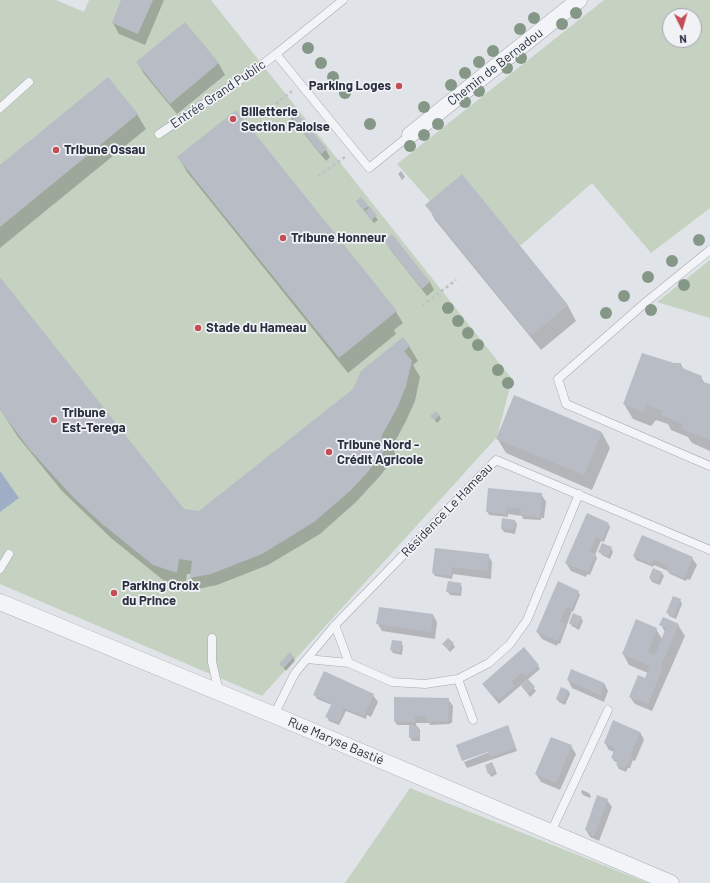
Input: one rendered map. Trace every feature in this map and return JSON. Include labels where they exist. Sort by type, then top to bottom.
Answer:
[{"type":"street","name":"Chemin de Bernadou","points":[[410,135],[579,0]]},
{"type":"street","name":"Rue Maryse Bastié","points":[[0,602],[274,715],[671,883]]},
{"type":"lane","name":"Entrée Grand Public","points":[[159,134],[262,65],[343,0]]},
{"type":"lane","points":[[276,54],[369,168],[410,135]]},
{"type":"lane","points":[[0,108],[29,82]]},
{"type":"lane","points":[[710,250],[646,302],[558,379],[566,404],[710,466]]},
{"type":"lane","name":"Résidence Le Hameau","points":[[274,715],[295,673],[335,624],[496,460],[710,550]]},
{"type":"lane","points":[[307,658],[349,663],[392,682],[425,684],[458,679],[489,662],[510,644],[527,620],[579,494]]},
{"type":"lane","points":[[0,569],[9,554]]},
{"type":"lane","points":[[335,624],[349,663]]},
{"type":"lane","points":[[212,638],[212,662],[220,693]]},
{"type":"lane","points":[[458,679],[474,720]]},
{"type":"lane","points":[[551,832],[608,710]]},
{"type":"path","points":[[266,112],[301,86]]},
{"type":"path","points":[[318,176],[354,150]]},
{"type":"path","points":[[422,306],[456,280]]},
{"type":"green space","points":[[0,0],[56,0],[84,12],[89,0],[211,0],[512,379],[497,437],[262,696],[0,584]]},
{"type":"green space","points":[[604,0],[710,0],[710,208],[651,253],[592,183],[520,246],[430,201],[397,164]]},
{"type":"green space","points":[[710,260],[710,318],[657,302]]},
{"type":"green space","points":[[410,788],[648,883],[345,883]]},
{"type":"water","points":[[0,471],[19,498],[0,512]]},
{"type":"building","points":[[121,0],[153,0],[138,34],[112,23]]},
{"type":"building","points":[[185,22],[219,63],[170,104],[136,62]]},
{"type":"building","name":"Tribune Ossau","points":[[108,77],[138,114],[0,227],[0,165]]},
{"type":"building","points":[[289,104],[327,149],[321,154],[283,109]]},
{"type":"building","name":"Tribune Honneur","points":[[236,110],[397,311],[339,358],[177,157]]},
{"type":"building","points":[[462,174],[568,305],[531,336],[425,205]]},
{"type":"building","points":[[361,197],[369,206],[363,210],[356,201]]},
{"type":"building","points":[[370,207],[377,216],[371,220],[365,211]]},
{"type":"building","points":[[392,234],[430,282],[422,289],[384,241]]},
{"type":"building","points":[[0,277],[184,509],[199,511],[353,389],[361,371],[403,337],[410,346],[404,351],[412,361],[406,386],[398,406],[381,437],[390,443],[366,474],[350,491],[314,522],[262,554],[211,574],[190,578],[192,561],[179,559],[177,573],[153,565],[101,523],[73,497],[30,450],[0,410]]},
{"type":"building","points":[[642,353],[674,363],[681,363],[680,367],[702,376],[700,381],[710,384],[710,440],[682,429],[683,424],[661,415],[663,411],[647,405],[643,412],[623,404]]},
{"type":"building","points":[[514,395],[602,432],[584,475],[496,439]]},
{"type":"building","points":[[436,411],[440,415],[435,420],[430,416]]},
{"type":"building","points":[[488,488],[542,493],[540,517],[520,515],[521,509],[507,507],[506,514],[486,512]]},
{"type":"building","points":[[587,513],[609,523],[602,540],[596,537],[590,551],[596,554],[588,572],[565,563]]},
{"type":"building","points":[[502,518],[515,520],[514,530],[501,529]]},
{"type":"building","points":[[642,535],[693,557],[684,578],[667,571],[668,566],[654,559],[651,564],[633,556]]},
{"type":"building","points":[[602,543],[612,547],[608,556],[598,552]]},
{"type":"building","points":[[435,548],[489,554],[487,571],[452,567],[451,576],[432,573]]},
{"type":"building","points":[[653,568],[662,572],[658,582],[649,578]]},
{"type":"building","points":[[448,581],[461,583],[460,593],[446,592]]},
{"type":"building","points":[[558,581],[579,591],[571,609],[566,607],[560,622],[565,624],[558,641],[536,632]]},
{"type":"building","points":[[673,596],[681,599],[674,616],[666,613]]},
{"type":"building","points":[[379,607],[433,614],[431,632],[376,624]]},
{"type":"building","points":[[573,613],[582,617],[577,627],[569,623]]},
{"type":"building","points":[[663,617],[679,624],[661,666],[663,667],[648,704],[629,697],[638,675],[645,678],[650,666],[622,654],[636,619],[657,628],[648,652],[655,655],[666,628],[659,625]]},
{"type":"building","points":[[448,638],[454,643],[448,649],[442,644]]},
{"type":"building","points":[[392,640],[402,641],[400,652],[390,650]]},
{"type":"building","points":[[524,647],[539,665],[526,676],[522,672],[511,682],[515,686],[499,699],[496,696],[494,697],[482,684]]},
{"type":"building","points":[[290,652],[294,657],[284,668],[279,664]]},
{"type":"building","points":[[571,669],[604,683],[600,695],[567,680]]},
{"type":"building","points":[[324,671],[374,694],[364,716],[344,708],[338,722],[325,717],[332,703],[313,695]]},
{"type":"building","points":[[528,679],[535,687],[528,694],[521,686]]},
{"type":"building","points":[[561,687],[568,690],[563,702],[556,699]]},
{"type":"building","points":[[394,697],[449,698],[448,721],[427,722],[427,716],[415,716],[415,722],[394,722]]},
{"type":"building","points":[[613,720],[640,732],[628,765],[626,765],[624,769],[616,765],[618,761],[611,758],[615,748],[604,743]]},
{"type":"building","points":[[409,725],[418,726],[419,737],[409,738]]},
{"type":"building","points":[[508,725],[516,748],[490,757],[488,752],[462,761],[456,745]]},
{"type":"building","points":[[551,737],[572,745],[556,783],[535,774]]},
{"type":"building","points":[[492,762],[496,771],[488,774],[485,765]]},
{"type":"building","points":[[597,795],[608,799],[594,836],[591,835],[592,833],[585,830]]},
{"type":"place","name":"Parking Loges","points":[[399,86]]},
{"type":"place","name":"Billetterie Section Paloise","points":[[233,119]]},
{"type":"place","name":"Tribune Ossau","points":[[56,150]]},
{"type":"place","name":"Tribune Honneur","points":[[283,238]]},
{"type":"place","name":"Stade du Hameau","points":[[198,328]]},
{"type":"place","name":"Tribune Est-Terega","points":[[54,420]]},
{"type":"place","name":"Tribune Nord - Crédit Agricole","points":[[329,452]]},
{"type":"place","name":"Parking Croix du Prince","points":[[114,593]]}]
